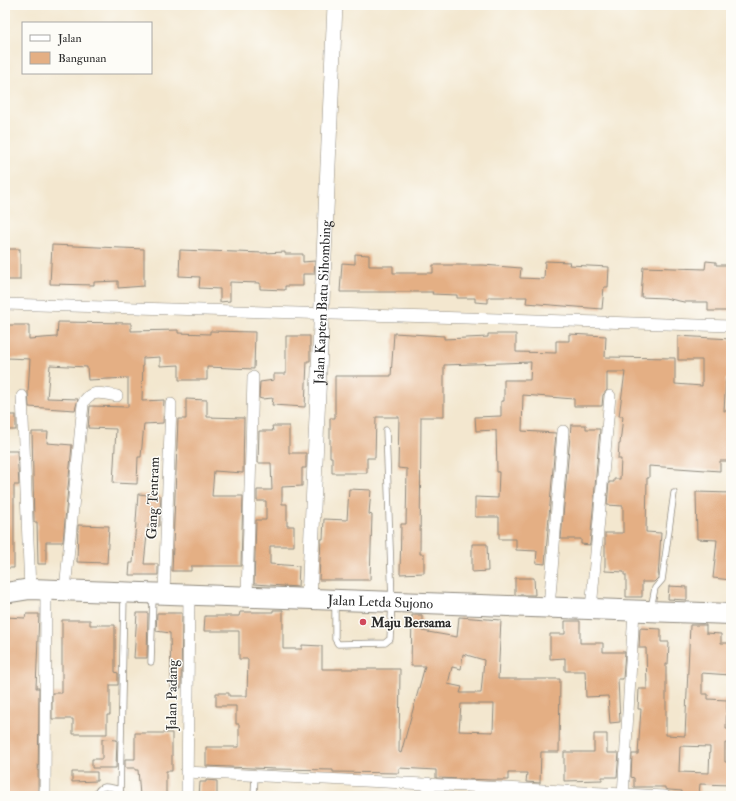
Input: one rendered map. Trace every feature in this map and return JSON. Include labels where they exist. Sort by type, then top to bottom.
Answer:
[{"type":"highway","name":"Jalan Letda Sujono","points":[[5,583],[47,589],[731,614]]},
{"type":"highway","name":"Jalan Letda Sujono","points":[[5,593],[47,589]]},
{"type":"street","name":"Jalan Kapten Batu Sihombing","points":[[309,599],[335,5]]},
{"type":"street","points":[[5,304],[322,315],[731,326]]},
{"type":"street","points":[[247,597],[253,377]]},
{"type":"street","points":[[47,589],[83,404],[87,398],[96,392],[117,396]]},
{"type":"street","points":[[22,396],[47,589],[45,796]]},
{"type":"street","points":[[591,609],[610,396]]},
{"type":"street","name":"Gang Tentram","points":[[158,593],[171,404]]},
{"type":"street","points":[[549,608],[563,431]]},
{"type":"street","name":"Jalan Padang","points":[[187,796],[186,772],[189,594]]},
{"type":"street","points":[[623,795],[642,611]]},
{"type":"street","points":[[186,772],[428,784],[526,792],[665,796]]},
{"type":"street","points":[[428,784],[428,796]]},
{"type":"lane","points":[[335,600],[335,639],[340,645],[385,643],[391,637],[392,602],[386,430]]},
{"type":"lane","points":[[642,611],[654,588],[662,580],[674,493]]},
{"type":"lane","points":[[96,796],[103,786],[107,786],[120,793],[124,592]]},
{"type":"lane","points":[[151,662],[158,593]]},
{"type":"lane","points":[[254,796],[255,775]]},
{"type":"building","points":[[52,245],[144,249],[144,286],[118,288],[118,281],[94,282],[94,285],[50,284]]},
{"type":"building","points":[[5,249],[20,249],[20,280],[5,280]]},
{"type":"building","points":[[180,250],[263,253],[285,252],[285,254],[303,254],[303,262],[315,261],[314,274],[303,274],[303,286],[285,286],[285,290],[260,289],[260,283],[230,282],[230,301],[220,302],[220,289],[199,288],[200,277],[179,276]]},
{"type":"building","points":[[355,254],[369,255],[369,266],[393,266],[393,273],[433,273],[433,265],[483,265],[521,268],[520,278],[544,279],[545,261],[570,262],[569,265],[609,267],[608,287],[604,287],[602,309],[526,303],[527,297],[488,297],[488,303],[475,302],[475,298],[457,298],[457,295],[432,294],[433,292],[340,292],[342,263],[355,264]]},
{"type":"building","points":[[706,261],[716,262],[716,265],[731,265],[731,311],[708,311],[708,302],[684,302],[665,298],[641,297],[643,267],[705,269]]},
{"type":"building","points":[[58,322],[131,323],[131,331],[178,330],[178,333],[210,334],[210,331],[255,332],[254,369],[207,367],[207,380],[179,380],[179,365],[160,366],[160,357],[143,358],[142,401],[164,400],[163,423],[144,424],[141,457],[138,457],[137,484],[113,483],[116,429],[88,428],[90,406],[128,407],[128,378],[88,380],[87,367],[50,365],[47,398],[78,399],[75,410],[29,407],[28,393],[30,359],[7,358],[6,325],[29,325],[29,339],[57,337]]},
{"type":"building","points":[[394,333],[444,336],[444,339],[488,337],[488,334],[516,334],[516,352],[556,353],[556,341],[569,341],[569,334],[606,336],[605,357],[675,358],[675,384],[702,386],[702,360],[678,360],[678,336],[731,339],[731,379],[726,379],[724,411],[731,411],[731,461],[720,461],[720,471],[649,466],[649,478],[647,478],[646,532],[661,533],[658,578],[654,582],[642,582],[642,597],[626,597],[626,575],[624,575],[624,572],[605,571],[605,533],[623,533],[623,506],[607,505],[609,482],[614,482],[614,479],[620,479],[621,459],[618,459],[623,416],[619,416],[625,372],[607,372],[607,390],[603,395],[602,406],[574,406],[574,399],[523,395],[522,431],[556,433],[545,564],[536,563],[537,551],[516,550],[516,539],[499,539],[499,517],[475,517],[475,497],[498,498],[499,472],[497,472],[496,430],[476,431],[475,417],[501,416],[501,401],[504,401],[504,380],[530,380],[531,362],[444,365],[444,417],[421,417],[420,554],[424,554],[424,573],[400,574],[401,524],[406,524],[407,469],[398,468],[399,417],[376,417],[375,458],[367,458],[367,473],[332,473],[332,457],[330,457],[330,418],[335,418],[335,376],[391,376]]},
{"type":"building","points":[[286,336],[310,336],[310,361],[307,361],[305,407],[272,405],[273,398],[259,398],[260,382],[274,380],[274,374],[286,374]]},
{"type":"building","points":[[186,399],[207,400],[207,417],[244,418],[243,473],[214,471],[212,496],[243,496],[241,566],[191,566],[191,571],[172,571],[178,419],[186,419]]},
{"type":"building","points":[[5,415],[16,415],[16,430],[5,430]]},
{"type":"building","points":[[571,425],[586,425],[586,429],[600,429],[590,545],[581,544],[581,539],[561,539]]},
{"type":"building","points":[[272,426],[289,426],[289,453],[306,453],[306,468],[302,468],[302,486],[282,487],[282,504],[287,504],[287,526],[294,526],[294,546],[270,546],[270,564],[299,566],[298,587],[254,584],[256,520],[266,520],[266,501],[257,501],[257,490],[272,490],[271,463],[258,463],[259,431],[273,431]]},
{"type":"building","points":[[32,432],[48,432],[47,443],[72,445],[63,542],[46,542],[46,564],[38,564],[37,522],[34,522]]},
{"type":"building","points":[[5,451],[17,451],[19,485],[14,485],[14,568],[5,568]]},
{"type":"building","points":[[349,489],[371,490],[369,514],[372,515],[370,580],[319,580],[321,539],[323,539],[324,519],[347,520]]},
{"type":"building","points":[[696,492],[731,493],[731,580],[713,578],[717,540],[697,539]]},
{"type":"building","points":[[138,494],[161,496],[159,526],[148,525],[144,564],[158,564],[158,575],[129,575],[130,563],[133,563]]},
{"type":"building","points":[[78,525],[109,526],[107,563],[77,562]]},
{"type":"building","points":[[472,544],[487,544],[488,571],[472,572]]},
{"type":"building","points":[[515,578],[534,578],[535,595],[515,595]]},
{"type":"building","points":[[669,586],[687,587],[687,600],[668,599]]},
{"type":"building","points":[[273,610],[283,610],[283,649],[302,649],[302,645],[322,646],[322,669],[400,669],[399,752],[401,753],[425,666],[411,666],[412,615],[422,615],[422,631],[457,637],[459,617],[501,620],[498,679],[560,679],[559,752],[541,752],[540,783],[526,782],[527,773],[508,773],[508,780],[491,780],[436,778],[436,770],[399,768],[399,773],[333,772],[333,770],[206,766],[206,747],[239,747],[239,724],[236,724],[236,706],[216,706],[216,693],[229,693],[229,696],[247,696],[248,659],[239,659],[239,631],[204,631],[205,616],[239,616],[240,612],[273,612]],"holes":[[[463,654],[484,660],[481,693],[460,693],[462,687],[448,684],[452,667],[461,669]],[[461,704],[494,704],[493,732],[459,731]]]},
{"type":"building","points":[[137,613],[148,613],[147,658],[134,658]]},
{"type":"building","points":[[157,613],[182,613],[181,688],[171,688],[170,633],[156,631]]},
{"type":"building","points":[[26,614],[39,614],[36,688],[39,688],[38,796],[5,796],[5,617],[25,618]]},
{"type":"building","points":[[62,620],[90,620],[90,625],[115,625],[115,672],[118,673],[118,685],[110,685],[110,715],[107,715],[107,734],[73,734],[73,719],[52,719],[52,693],[62,693]]},
{"type":"building","points":[[565,621],[580,621],[580,643],[603,643],[603,652],[625,652],[623,679],[618,679],[620,722],[610,723],[608,696],[586,697],[585,671],[565,671],[565,658],[550,659],[550,634],[565,634]]},
{"type":"building","points":[[690,625],[706,625],[706,633],[721,634],[721,643],[731,643],[730,675],[702,673],[702,694],[708,694],[708,699],[727,700],[726,729],[731,729],[731,744],[725,743],[725,762],[731,762],[731,785],[700,784],[699,794],[682,794],[682,791],[669,790],[665,789],[665,787],[634,787],[634,778],[631,777],[632,754],[638,754],[641,709],[638,709],[639,689],[647,689],[646,648],[639,648],[640,628],[661,629],[661,642],[669,642],[668,664],[666,664],[666,735],[685,736]],"holes":[[[680,746],[710,747],[709,773],[679,772]]]},
{"type":"building","points":[[135,733],[172,733],[172,771],[166,771],[166,796],[140,796],[138,770],[135,770],[135,768],[125,768],[125,759],[135,759]]},
{"type":"building","points":[[594,734],[607,734],[607,753],[619,753],[617,777],[602,777],[602,780],[564,781],[564,752],[594,752]]},
{"type":"building","points":[[102,739],[117,740],[116,768],[92,768],[92,759],[102,759]]},
{"type":"building","points":[[72,772],[97,772],[97,781],[72,782]]},
{"type":"building","points":[[206,780],[217,781],[217,796],[199,796],[200,782],[206,782]]},
{"type":"place","name":"Maju Bersama","points":[[363,622]]}]
